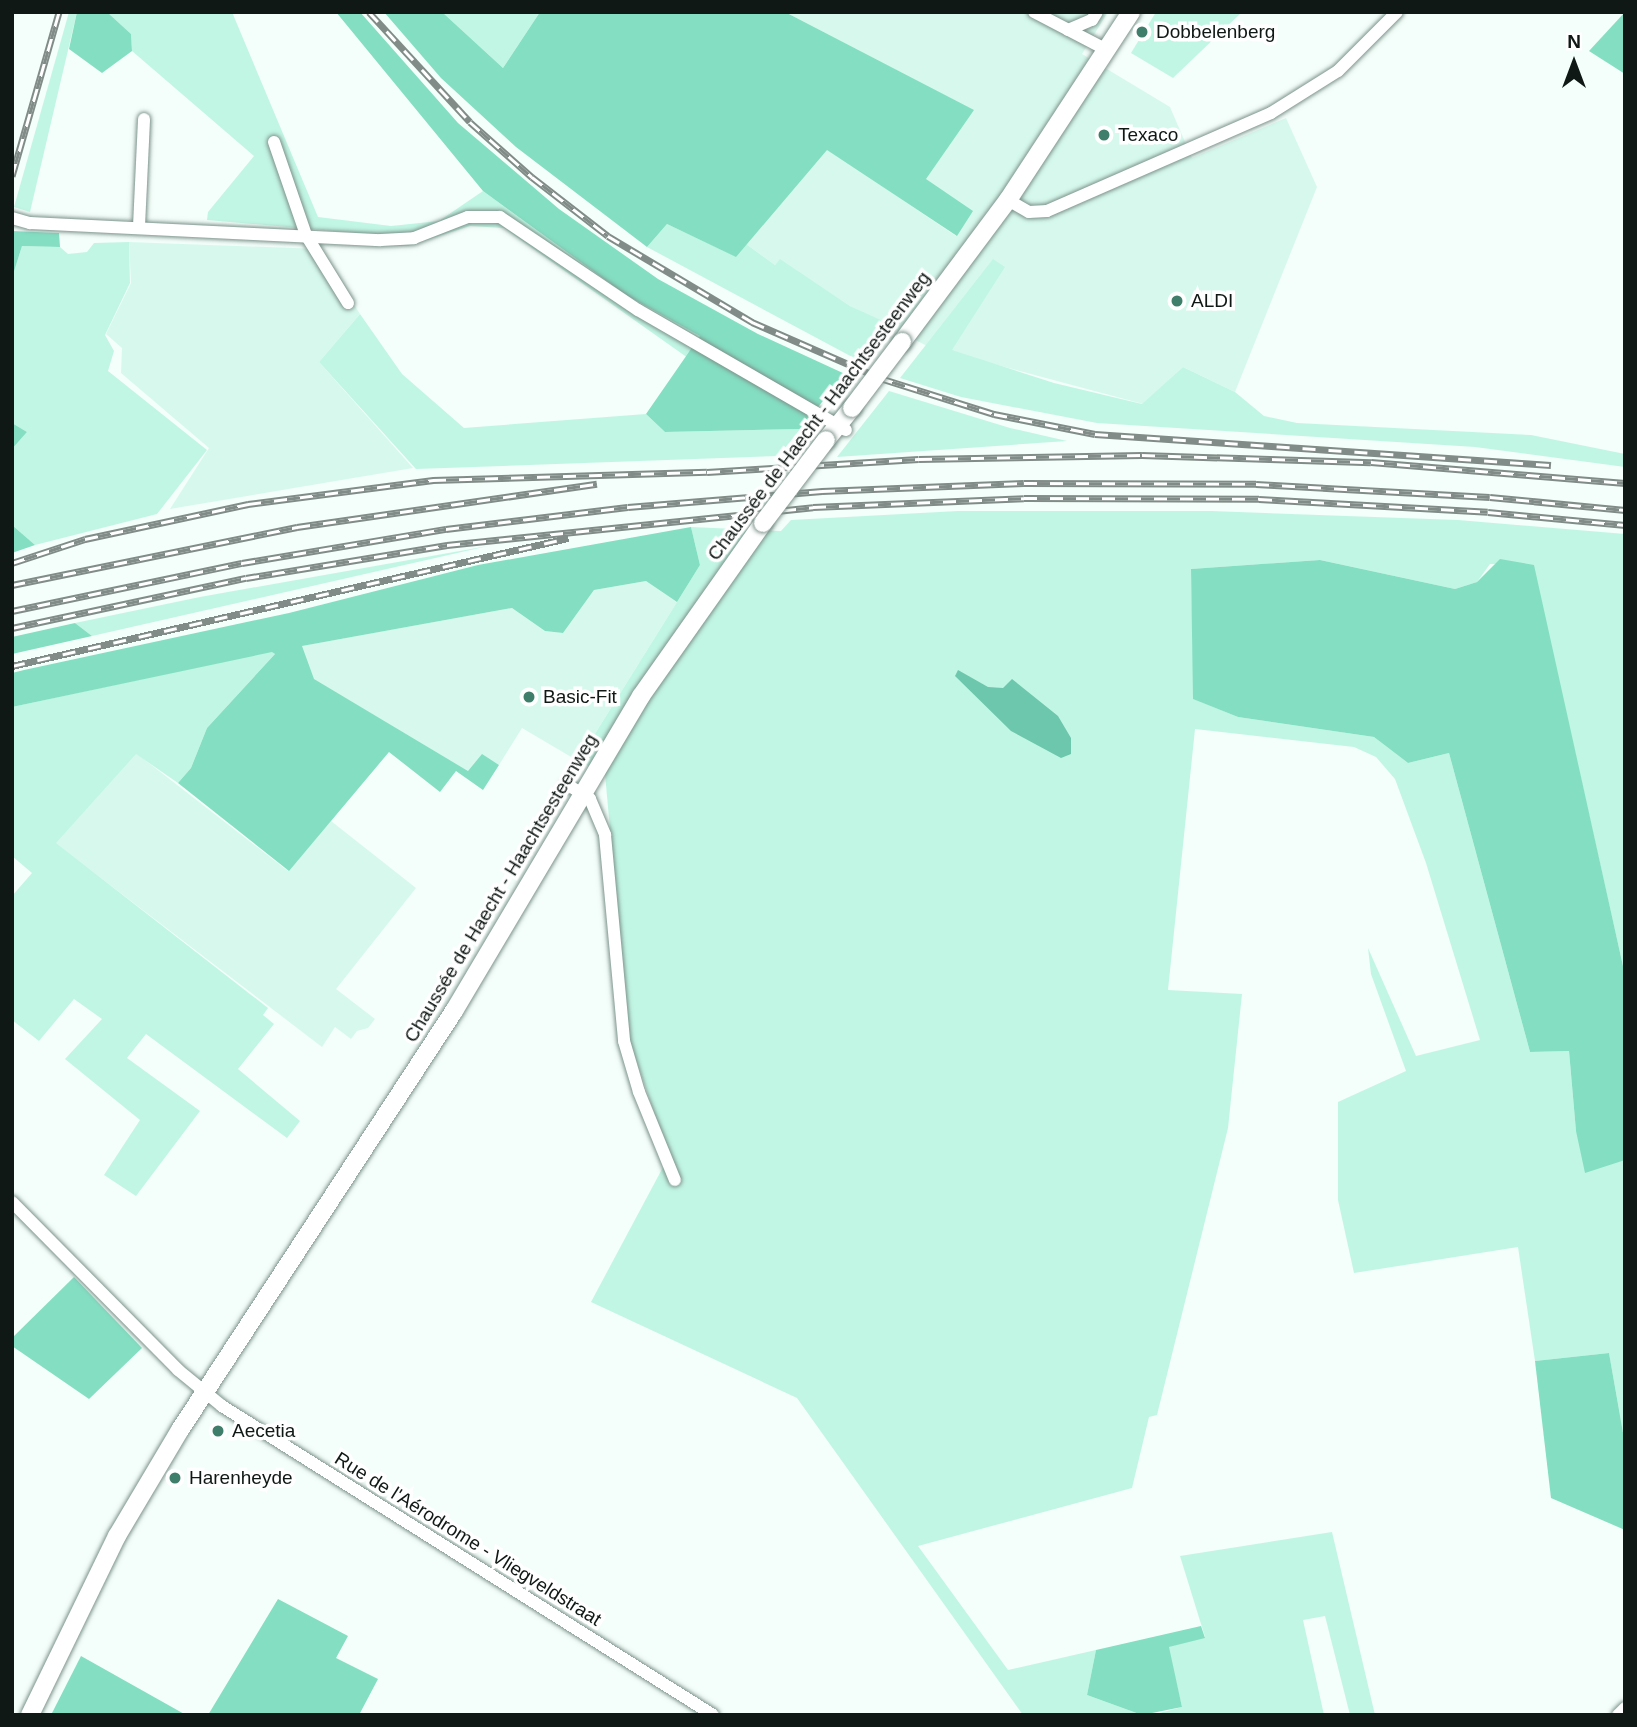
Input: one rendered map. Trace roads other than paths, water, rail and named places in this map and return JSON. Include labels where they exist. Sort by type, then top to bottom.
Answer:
[{"type":"main road","name":"Chaussée de Haecht - Haachtsesteenweg","points":[[30,1715],[117,1536],[204,1392],[454,1011],[575,789],[762,523],[826,440],[832,421],[852,408],[1008,200],[1132,12]]},
{"type":"street","points":[[1034,12],[1107,50]]},
{"type":"street","points":[[1068,30],[1092,20],[1097,12]]},
{"type":"street","points":[[1008,200],[1028,212],[1047,211],[1270,113],[1338,71],[1397,12]]},
{"type":"street","points":[[139,226],[144,119]]},
{"type":"street","points":[[274,142],[306,235],[348,303]]},
{"type":"street","points":[[12,218],[30,223],[414,237],[468,217],[500,217],[639,310],[832,421]]},
{"type":"street","points":[[575,789],[590,799],[605,835],[624,1041],[639,1092],[675,1181]]},
{"type":"street","name":"Rue de l'Aérodrome - Vliegveldstraat","points":[[12,1202],[204,1392],[332,1477],[713,1715]]},
{"type":"street","points":[[1618,1715],[1625,1707]]},
{"type":"railway","points":[[12,176],[59,12]]},
{"type":"railway","points":[[369,12],[470,122],[532,177],[608,236],[752,322],[880,378],[994,414],[1095,434],[1551,465]]},
{"type":"railway","points":[[12,563],[85,539],[248,504],[433,480],[707,472],[919,459],[1142,455],[1371,462],[1625,483]]},
{"type":"railway","points":[[12,611],[242,563],[446,529],[628,507],[822,491],[1024,483],[1256,484],[1490,497],[1625,510]]},
{"type":"railway","points":[[12,585],[297,527],[597,484]]},
{"type":"railway","points":[[12,628],[246,578],[447,545],[813,507],[1024,498],[1259,499],[1488,512],[1625,525]]},
{"type":"railway","points":[[12,666],[568,538]]},
{"type":"place","name":"Dobbelenberg","points":[[1142,32]]},
{"type":"place","name":"Texaco","points":[[1104,135]]},
{"type":"place","name":"ALDI","points":[[1177,301]]},
{"type":"place","name":"Basic-Fit","points":[[529,697]]},
{"type":"place","name":"Aecetia","points":[[218,1431]]},
{"type":"place","name":"Harenheyde","points":[[175,1478]]}]
